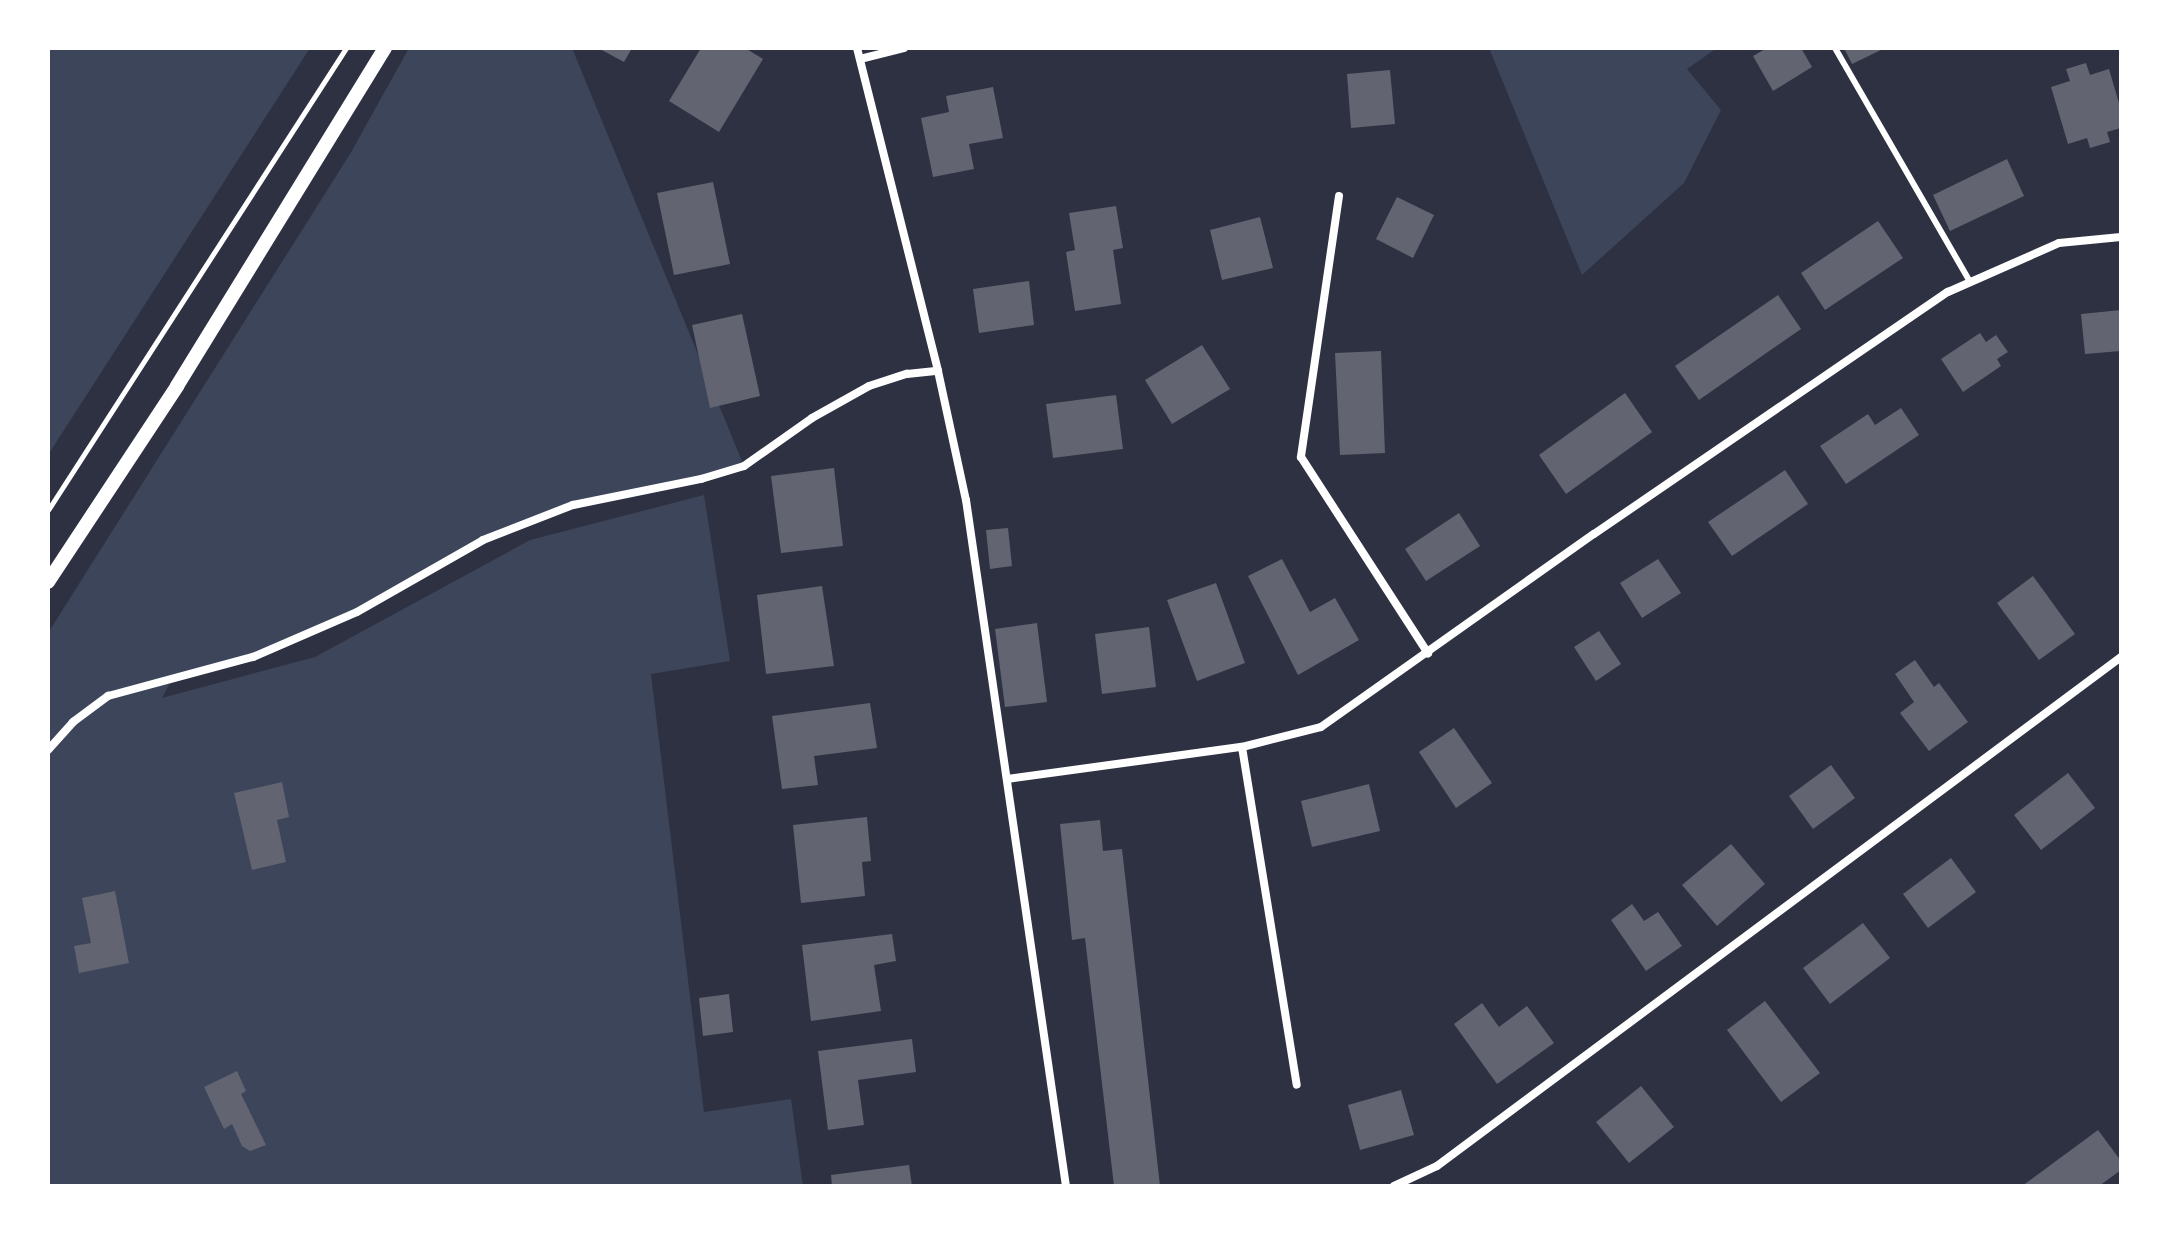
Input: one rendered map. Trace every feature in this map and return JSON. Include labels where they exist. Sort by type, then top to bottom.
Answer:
[{"type":"street","points":[[48,582],[177,386],[385,48]]},
{"type":"street","points":[[857,48],[938,371],[966,500],[1066,1186]]},
{"type":"street","points":[[860,59],[904,48]]},
{"type":"street","points":[[1339,196],[1301,457],[1428,653]]},
{"type":"street","points":[[1007,779],[1242,747],[1321,727],[1594,534],[1948,292],[2059,243],[2121,237]]},
{"type":"street","points":[[48,750],[73,722],[108,696],[253,657],[357,612],[483,540],[573,505],[701,479],[744,466],[812,418],[869,386],[907,374],[938,371]]},
{"type":"street","points":[[1394,1186],[1437,1166],[2121,657]]},
{"type":"street","points":[[1242,747],[1297,1085]]},
{"type":"lane","points":[[1835,48],[1970,282]]},
{"type":"path","points":[[48,510],[346,48]]},
{"type":"shaded area","points":[[48,48],[310,48],[48,455]]},
{"type":"shaded area","points":[[409,48],[572,48],[744,466],[573,505],[483,540],[357,612],[253,657],[171,681],[162,698],[315,657],[530,540],[704,495],[730,661],[651,674],[704,1112],[791,1099],[803,1186],[48,1186],[48,633],[350,154]]},
{"type":"shaded area","points":[[1489,48],[1717,48],[1687,69],[1721,110],[1684,183],[1582,275]]},
{"type":"building","points":[[598,48],[632,48],[624,62]]},
{"type":"building","points":[[701,48],[745,48],[763,59],[719,132],[669,101]]},
{"type":"building","points":[[1767,48],[1801,48],[1812,67],[1773,91],[1753,56]]},
{"type":"building","points":[[1844,48],[1885,48],[1852,64]]},
{"type":"building","points":[[2086,63],[2090,75],[2109,69],[2121,110],[2121,128],[2107,132],[2110,142],[2090,148],[2087,138],[2068,144],[2051,87],[2070,81],[2066,69]]},
{"type":"building","points":[[1390,70],[1395,124],[1351,128],[1347,74]]},
{"type":"building","points":[[993,87],[1003,138],[969,144],[974,169],[933,177],[921,118],[949,112],[946,96]]},
{"type":"building","points":[[2007,159],[2024,196],[1950,231],[1933,195]]},
{"type":"building","points":[[713,182],[730,264],[674,275],[657,193]]},
{"type":"building","points":[[1397,197],[1434,215],[1413,258],[1376,239]]},
{"type":"building","points":[[1116,206],[1123,248],[1113,250],[1121,304],[1075,311],[1066,252],[1075,250],[1069,213]]},
{"type":"building","points":[[1260,217],[1273,268],[1222,280],[1210,230]]},
{"type":"building","points":[[1878,221],[1903,258],[1825,310],[1801,273]]},
{"type":"building","points":[[1029,281],[1034,325],[979,333],[973,289]]},
{"type":"building","points":[[1778,295],[1801,329],[1699,400],[1675,366]]},
{"type":"building","points":[[2121,310],[2121,351],[2085,354],[2081,314]]},
{"type":"building","points":[[742,314],[760,396],[710,408],[692,325]]},
{"type":"building","points":[[1980,333],[1986,342],[1996,335],[2008,352],[1997,359],[2001,366],[1963,392],[1941,359]]},
{"type":"building","points":[[1202,345],[1230,389],[1172,424],[1145,380]]},
{"type":"building","points":[[1381,351],[1385,453],[1340,455],[1335,353]]},
{"type":"building","points":[[1625,393],[1652,432],[1566,494],[1539,455]]},
{"type":"building","points":[[1116,395],[1123,449],[1053,458],[1046,404]]},
{"type":"building","points":[[1901,408],[1919,435],[1846,484],[1820,446],[1868,414],[1875,425]]},
{"type":"building","points":[[834,468],[843,546],[781,553],[771,476]]},
{"type":"building","points":[[1785,470],[1808,504],[1732,556],[1708,522]]},
{"type":"building","points":[[1459,513],[1480,546],[1426,581],[1405,549]]},
{"type":"building","points":[[1008,528],[1012,566],[990,569],[986,530]]},
{"type":"building","points":[[1282,559],[1310,612],[1335,598],[1359,640],[1298,675],[1248,576]]},
{"type":"building","points":[[1658,559],[1681,593],[1642,618],[1620,583]]},
{"type":"building","points":[[2033,576],[2075,634],[2039,660],[1997,603]]},
{"type":"building","points":[[1216,583],[1245,663],[1197,681],[1167,600]]},
{"type":"building","points":[[822,586],[834,666],[766,674],[757,595]]},
{"type":"building","points":[[1037,623],[1047,702],[1005,707],[995,629]]},
{"type":"building","points":[[1149,627],[1156,687],[1102,694],[1095,634]]},
{"type":"building","points":[[1599,631],[1621,664],[1596,681],[1574,647]]},
{"type":"building","points":[[1915,660],[1934,687],[1939,683],[1968,722],[1929,751],[1900,713],[1914,702],[1895,674]]},
{"type":"building","points":[[870,703],[877,748],[814,756],[818,785],[782,789],[772,716]]},
{"type":"building","points":[[1454,728],[1492,783],[1456,808],[1419,752]]},
{"type":"building","points":[[1831,765],[1855,798],[1813,829],[1789,796]]},
{"type":"building","points":[[2068,773],[2095,808],[2041,850],[2014,815]]},
{"type":"building","points":[[282,782],[289,817],[277,820],[286,862],[252,870],[234,793]]},
{"type":"building","points":[[1369,784],[1380,831],[1312,847],[1301,801]]},
{"type":"building","points":[[867,817],[871,861],[862,862],[865,896],[801,903],[793,825]]},
{"type":"building","points":[[1100,820],[1103,851],[1122,849],[1160,1186],[1114,1186],[1085,938],[1072,940],[1060,824]]},
{"type":"building","points":[[1731,844],[1765,884],[1717,926],[1682,885]]},
{"type":"building","points":[[1951,858],[1976,892],[1928,928],[1903,894]]},
{"type":"building","points":[[115,891],[129,963],[79,973],[74,946],[91,943],[82,898]]},
{"type":"building","points":[[1632,904],[1644,921],[1658,912],[1682,946],[1646,971],[1611,920]]},
{"type":"building","points":[[1863,923],[1890,958],[1830,1004],[1803,968]]},
{"type":"building","points":[[892,934],[896,961],[874,965],[881,1011],[811,1021],[802,945]]},
{"type":"building","points":[[729,994],[733,1032],[703,1036],[699,998]]},
{"type":"building","points":[[1765,1001],[1820,1073],[1781,1102],[1727,1030]]},
{"type":"building","points":[[1482,1003],[1499,1027],[1527,1006],[1554,1043],[1497,1084],[1454,1024]]},
{"type":"building","points":[[912,1039],[916,1072],[858,1080],[864,1125],[828,1130],[818,1051]]},
{"type":"building","points":[[237,1071],[246,1091],[241,1094],[266,1145],[250,1151],[242,1146],[232,1124],[224,1129],[204,1087]]},
{"type":"building","points":[[1641,1086],[1674,1127],[1629,1163],[1596,1122]]},
{"type":"building","points":[[1401,1090],[1414,1135],[1360,1150],[1348,1105]]},
{"type":"building","points":[[2098,1130],[2121,1161],[2121,1170],[2099,1186],[2022,1186]]},
{"type":"building","points":[[909,1165],[912,1186],[832,1186],[831,1175]]}]
